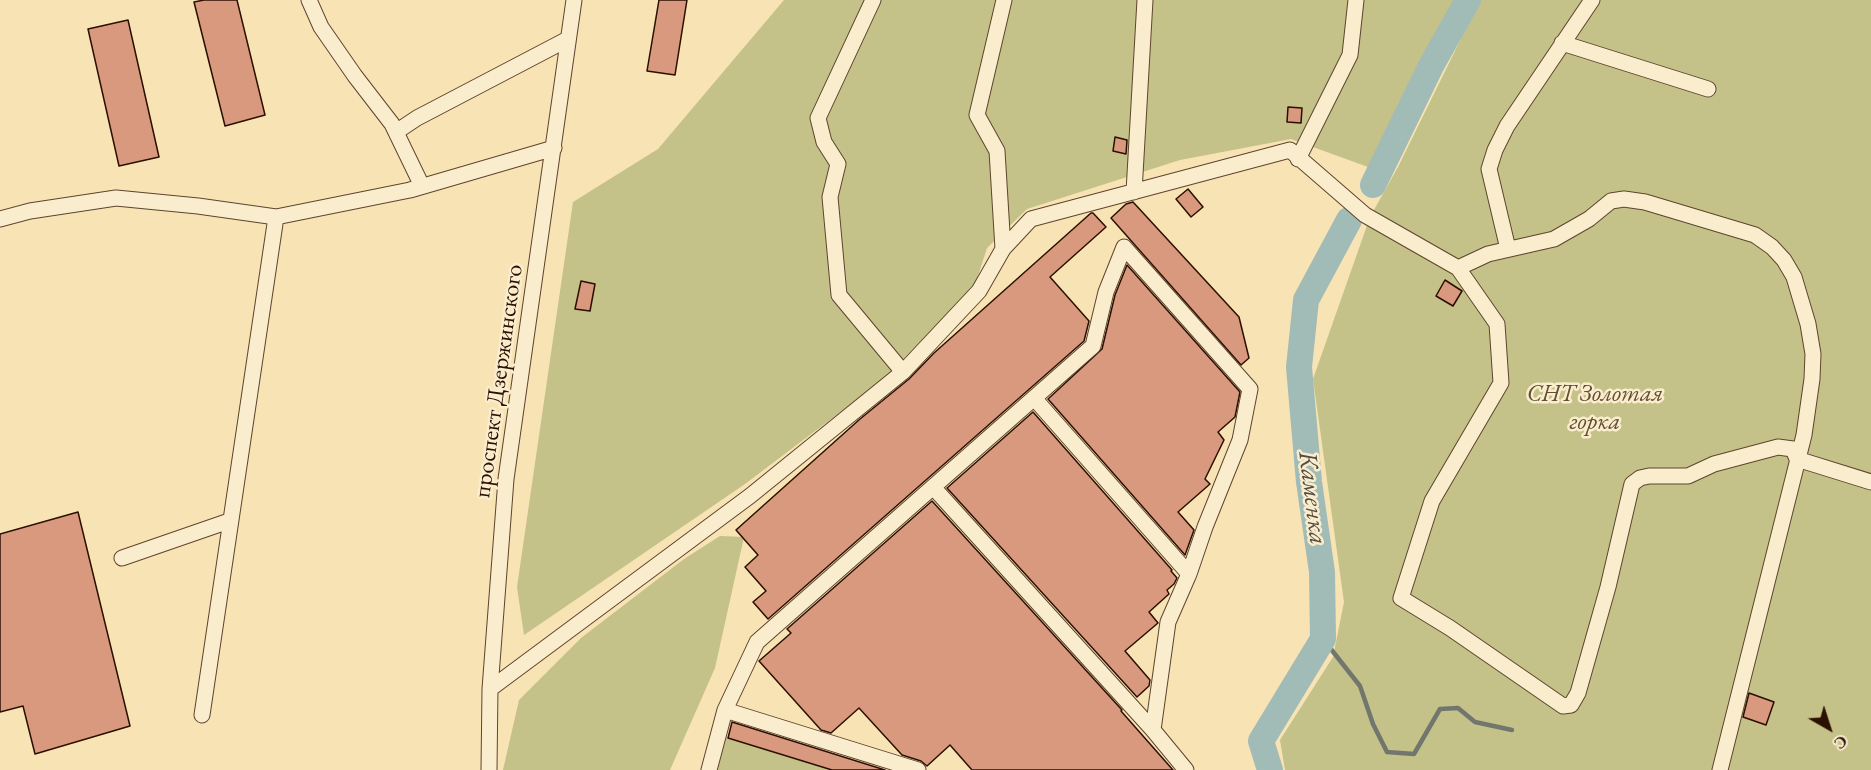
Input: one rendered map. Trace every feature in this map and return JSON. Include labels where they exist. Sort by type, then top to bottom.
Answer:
[{"type":"street","points":[[309,0],[321,27],[392,124],[422,186]]},
{"type":"street","name":"проспект Дзержинского","points":[[489,770],[490,689],[506,479],[574,0]]},
{"type":"street","points":[[873,0],[818,118],[824,142],[838,164],[830,197],[838,295],[903,372]]},
{"type":"street","points":[[1003,249],[997,151],[977,115],[1004,0]]},
{"type":"street","points":[[1134,192],[1145,0]]},
{"type":"street","points":[[1298,159],[1350,55],[1356,0]]},
{"type":"street","points":[[1508,249],[1490,169],[1495,150],[1507,126],[1592,0]]},
{"type":"street","points":[[396,132],[417,118],[568,39]]},
{"type":"street","points":[[1562,43],[1708,89]]},
{"type":"street","points":[[0,219],[30,211],[116,198],[276,217],[422,186],[554,148]]},
{"type":"street","points":[[490,689],[750,496],[903,372],[979,291],[1003,249],[1031,219],[1290,150],[1365,215],[1458,268],[1497,324],[1501,383],[1432,501],[1401,598],[1450,628],[1563,706],[1571,705],[1578,693],[1608,588],[1632,484],[1640,478],[1688,476],[1714,464],[1778,447],[1792,449],[1797,459],[1871,482]]},
{"type":"street","points":[[1458,268],[1488,254],[1554,239],[1589,219],[1611,201],[1624,199],[1645,202],[1755,235],[1784,260],[1794,277],[1808,324],[1813,354],[1804,435],[1720,770]]},
{"type":"street","points":[[202,715],[229,521],[276,217]]},
{"type":"street","points":[[709,770],[725,710],[757,642],[1093,346],[1106,292],[1124,247],[1250,389],[1240,440],[1189,574],[1168,622],[1153,730]]},
{"type":"street","points":[[1034,398],[1189,574]]},
{"type":"street","points":[[933,487],[1153,730],[1186,770]]},
{"type":"street","points":[[122,558],[229,521]]},
{"type":"street","points":[[725,710],[918,770]]},
{"type":"green space","points":[[784,0],[1459,0],[1424,60],[1368,167],[1291,139],[1180,160],[1027,209],[987,248],[975,285],[884,379],[745,484],[524,635],[517,587],[573,202],[658,149]]},
{"type":"green space","name":"СНТ Золотая горка","points":[[1480,0],[1871,0],[1871,770],[1285,770],[1280,740],[1333,657],[1344,602],[1313,379],[1370,217],[1398,167]]},
{"type":"green space","points":[[720,536],[744,537],[715,668],[670,770],[503,770],[519,700],[581,638],[684,559]]},
{"type":"green space","points":[[721,736],[832,770],[706,770]]},
{"type":"building","points":[[237,0],[265,115],[225,126],[194,2]]},
{"type":"building","points":[[659,0],[687,0],[675,75],[647,71]]},
{"type":"building","points":[[128,20],[159,157],[119,166],[88,29]]},
{"type":"building","points":[[1288,107],[1302,108],[1301,123],[1287,122]]},
{"type":"building","points":[[1115,137],[1127,140],[1126,154],[1113,151]]},
{"type":"building","points":[[1188,189],[1203,207],[1191,217],[1176,199]]},
{"type":"building","points":[[1133,202],[1239,317],[1249,358],[1241,365],[1111,218],[1126,204]]},
{"type":"building","points":[[1091,213],[1106,227],[1050,277],[1089,321],[1084,341],[768,619],[753,602],[766,591],[745,567],[758,555],[736,530],[860,419],[909,379],[934,353]]},
{"type":"building","points":[[1127,265],[1240,392],[1235,417],[1218,432],[1224,440],[1205,479],[1210,484],[1178,512],[1194,530],[1185,555],[1048,399],[1102,349],[1115,295]]},
{"type":"building","points":[[1445,280],[1462,291],[1453,306],[1436,296]]},
{"type":"building","points":[[581,281],[595,284],[590,311],[575,309]]},
{"type":"building","points":[[1033,412],[1177,578],[1167,590],[1169,594],[1149,612],[1158,623],[1125,651],[1150,680],[1149,686],[1137,697],[947,488]]},
{"type":"building","points":[[932,501],[1122,710],[1173,770],[972,770],[950,745],[927,766],[921,761],[902,755],[859,708],[831,733],[821,730],[759,661],[791,633],[787,629]]},
{"type":"building","points":[[78,512],[130,726],[35,754],[23,706],[0,712],[0,534]]},
{"type":"building","points":[[1749,693],[1774,702],[1766,725],[1743,717]]},
{"type":"building","points":[[732,722],[885,770],[832,770],[728,738]]},
{"type":"waterway","name":"Каменка","points":[[1373,185],[1431,66],[1468,0]]},
{"type":"waterway","name":"Каменка","points":[[1270,770],[1261,741],[1323,639],[1322,572],[1309,482],[1299,367],[1306,300],[1349,220]]},
{"type":"waterway","points":[[1323,639],[1360,686],[1373,724],[1387,752],[1414,754],[1440,709],[1458,708],[1475,722],[1512,730]]}]
